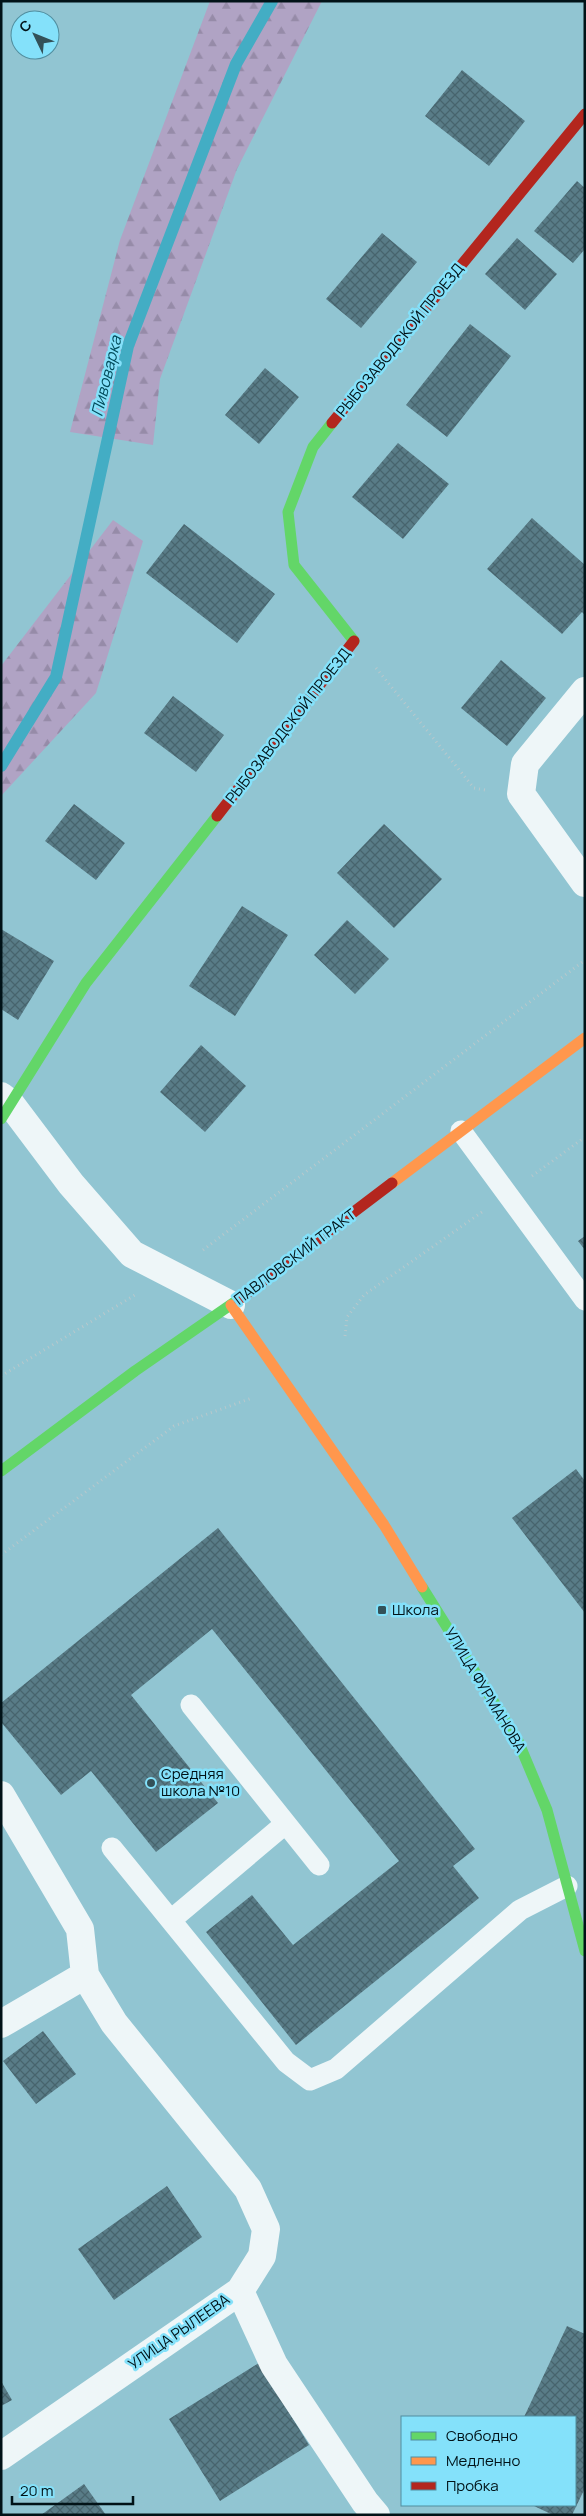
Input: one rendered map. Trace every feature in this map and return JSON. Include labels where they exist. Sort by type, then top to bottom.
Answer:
[{"type":"street","name":"РЫБОЗАВОДСКОЙ ПРОЕЗД","points":[[4,1106],[86,983],[354,641],[294,564],[288,512],[313,446],[585,114]]},
{"type":"street","points":[[585,691],[525,764],[521,794],[585,883]]},
{"type":"street","name":"ПАВЛОВСКИЙ ТРАКТ","points":[[1,1471],[135,1371],[232,1305],[585,1038]]},
{"type":"street","points":[[4,1106],[132,1254],[232,1305]]},
{"type":"street","name":"УЛИЦА ФУРМАНОВА","points":[[232,1305],[384,1525],[518,1741],[547,1810],[585,1951]]},
{"type":"street","points":[[1,1795],[80,1929],[85,1975],[114,2023],[248,2190],[266,2229],[262,2256],[240,2290]]},
{"type":"street","points":[[1,2024],[85,1975]]},
{"type":"street","name":"УЛИЦА РЫЛЕЕВА","points":[[1,2456],[240,2290],[274,2365],[365,2502],[376,2515]]},
{"type":"lane","points":[[461,1131],[585,1300]]},
{"type":"lane","points":[[191,1705],[285,1824],[320,1865]]},
{"type":"lane","points":[[171,1920],[285,1824]]},
{"type":"lane","points":[[112,1848],[286,2062],[310,2080],[336,2068],[520,1910],[567,1886]]},
{"type":"path","points":[[354,641],[474,788],[521,794]]},
{"type":"path","points":[[1,1376],[171,1274],[585,960]]},
{"type":"path","points":[[345,1336],[347,1317],[364,1295],[508,1194],[585,1137]]},
{"type":"path","points":[[1,1555],[174,1426],[255,1397]]},
{"type":"green space","points":[[210,1],[322,1],[237,169],[160,379],[153,445],[70,432],[120,240]]},
{"type":"green space","points":[[113,520],[143,541],[96,693],[1,796],[1,666]]},
{"type":"building","points":[[462,70],[525,121],[489,166],[425,116]]},
{"type":"building","points":[[577,181],[585,188],[585,249],[573,263],[534,231]]},
{"type":"building","points":[[382,233],[417,262],[361,328],[326,299]]},
{"type":"building","points":[[517,238],[557,274],[525,310],[485,274]]},
{"type":"building","points":[[470,324],[511,356],[447,437],[406,405]]},
{"type":"building","points":[[265,368],[299,397],[259,444],[225,415]]},
{"type":"building","points":[[398,443],[449,484],[403,539],[352,497]]},
{"type":"building","points":[[532,518],[585,565],[585,615],[582,612],[562,634],[487,569]]},
{"type":"building","points":[[184,524],[275,594],[237,643],[146,573]]},
{"type":"building","points":[[501,660],[546,698],[507,746],[461,708]]},
{"type":"building","points":[[173,696],[224,735],[196,772],[144,733]]},
{"type":"building","points":[[74,804],[125,843],[96,880],[45,841]]},
{"type":"building","points":[[384,824],[442,879],[394,928],[337,873]]},
{"type":"building","points":[[242,906],[288,935],[235,1016],[189,986]]},
{"type":"building","points":[[347,920],[389,959],[355,994],[314,955]]},
{"type":"building","points":[[1,929],[54,961],[18,1020],[1,1009]]},
{"type":"building","points":[[201,1045],[246,1086],[205,1132],[160,1092]]},
{"type":"building","points":[[585,1236],[585,1250],[578,1241]]},
{"type":"building","points":[[576,1469],[585,1481],[585,1613],[512,1518]]},
{"type":"building","name":"Средняя школа №10","points":[[218,1528],[475,1849],[453,1866],[479,1898],[296,2045],[206,1932],[252,1895],[293,1945],[399,1861],[212,1629],[131,1695],[218,1803],[156,1852],[91,1771],[61,1795],[1,1722],[1,1703]]},
{"type":"building","points":[[43,2031],[76,2074],[36,2104],[3,2061]]},
{"type":"building","points":[[167,2186],[202,2237],[114,2300],[78,2249]]},
{"type":"building","points":[[567,2326],[585,2334],[585,2488],[572,2515],[553,2515],[534,2506],[576,2506],[576,2416],[524,2416]]},
{"type":"building","points":[[259,2363],[309,2445],[220,2501],[169,2419]]},
{"type":"building","points":[[1,2381],[12,2400],[1,2406]]},
{"type":"building","points":[[84,2484],[106,2515],[41,2515]]},
{"type":"waterway","name":"Пивоварка","points":[[1,766],[56,677],[128,346],[236,64],[272,1]]},
{"type":"traffic: fast","points":[[332,423],[313,447],[288,512],[294,565],[354,641]]},
{"type":"traffic: fast","points":[[1,1119],[86,983],[217,816]]},
{"type":"traffic: fast","points":[[1,1471],[135,1371],[239,1299]]},
{"type":"traffic: fast","points":[[422,1587],[518,1741],[547,1810],[585,1951]]},
{"type":"traffic: slow","points":[[392,1183],[585,1038]]},
{"type":"traffic: slow","points":[[231,1305],[384,1525],[422,1587]]},
{"type":"traffic: jam","points":[[332,423],[585,114]]},
{"type":"traffic: jam","points":[[217,816],[354,641]]},
{"type":"traffic: jam","points":[[239,1299],[392,1183]]},
{"type":"place","name":"Школа","points":[[382,1610]]},
{"type":"place","name":"Средняя школа №10","points":[[151,1783]]}]
